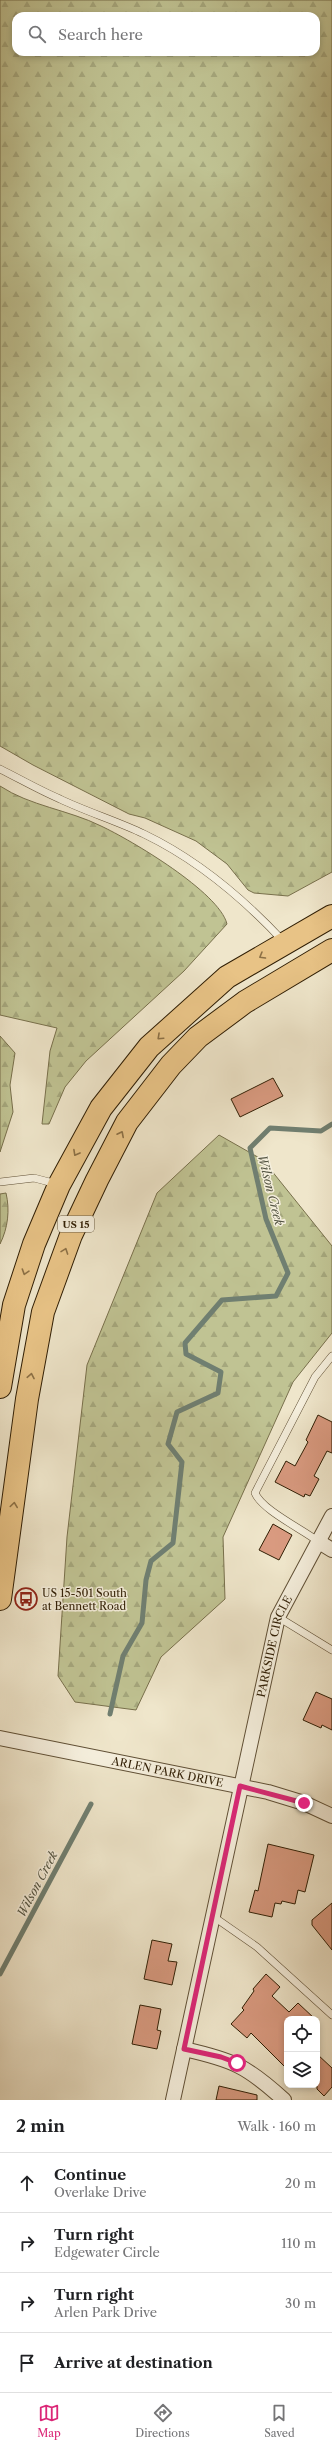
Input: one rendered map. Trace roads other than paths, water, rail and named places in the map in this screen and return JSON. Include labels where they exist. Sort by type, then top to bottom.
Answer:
[{"type":"highway","name":"US 15","points":[[0,1387],[14,1305],[34,1244],[59,1185],[100,1108],[150,1047],[227,977],[332,916]]},
{"type":"highway","name":"US 15","points":[[0,1599],[27,1399],[43,1312],[71,1234],[97,1180],[127,1122],[171,1065],[198,1037],[245,1002],[332,950]]},
{"type":"street","name":"PARKSIDE CIRCLE","points":[[173,2100],[214,1916],[240,1786],[278,1617],[332,1516]]},
{"type":"street","points":[[319,1542],[332,1550]]},
{"type":"street","name":"ARLEN PARK DRIVE","points":[[0,1738],[288,1797],[332,1816]]},
{"type":"street","points":[[184,2049],[221,2057],[237,2063],[264,2081],[284,2100]]},
{"type":"lane","points":[[0,769],[61,799],[145,834],[181,855],[215,878],[255,911],[285,943]]},
{"type":"lane","points":[[0,1182],[34,1178],[59,1185]]},
{"type":"lane","points":[[319,1542],[302,1529],[265,1507],[255,1493],[315,1377],[332,1356]]},
{"type":"lane","points":[[278,1617],[332,1650]]},
{"type":"lane","points":[[214,1916],[257,1947],[332,2015]]},
{"type":"waterway","name":"Wilson Creek","points":[[110,1714],[123,1656],[142,1623],[146,1580],[151,1561],[173,1543],[182,1462],[168,1444],[177,1412],[218,1393],[221,1372],[186,1354],[185,1343],[222,1300],[276,1296],[288,1273],[266,1219],[250,1148],[270,1128],[321,1131],[332,1124]]},
{"type":"waterway","name":"Wilson Creek","points":[[0,1974],[91,1804]]},
{"type":"place","name":"US 15-501 South at Bennett Road","points":[[26,1599]]}]
